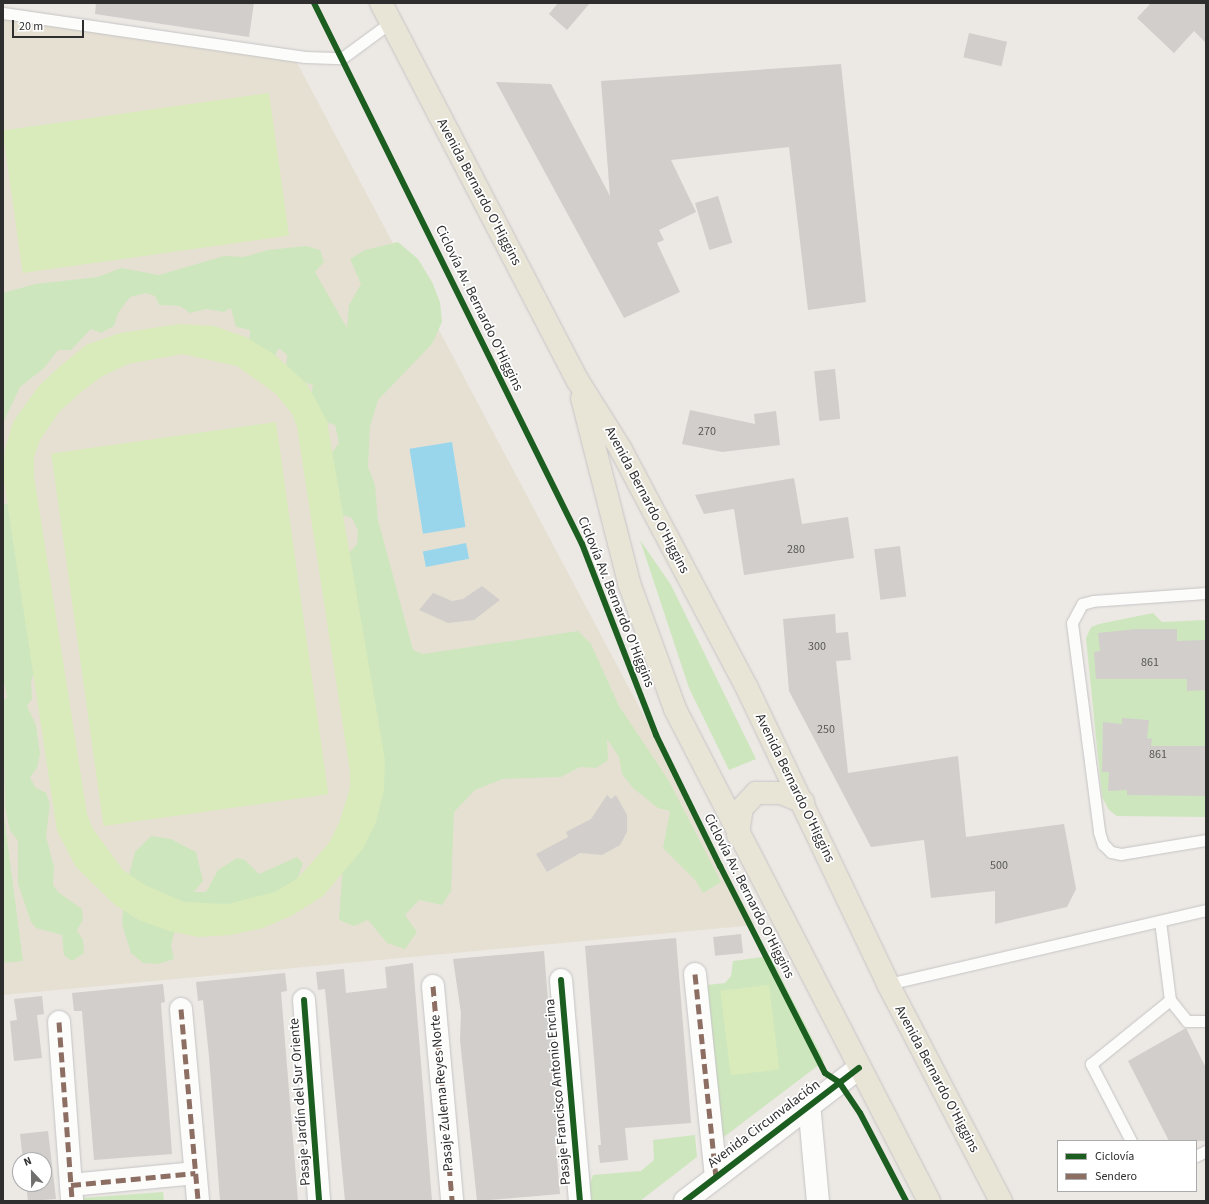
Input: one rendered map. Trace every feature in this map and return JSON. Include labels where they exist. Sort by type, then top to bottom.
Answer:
[{"type":"main road","name":"Avenida Bernardo O'Higgins","points":[[381,3],[578,381],[620,448],[747,688],[803,802],[888,984],[1001,1201]]},
{"type":"main road","name":"Avenida Bernardo O'Higgins","points":[[578,381],[642,626],[674,708],[738,835],[929,1201]]},
{"type":"main road","points":[[738,835],[742,808],[756,793],[781,793],[803,802]]},
{"type":"street","points":[[695,974],[716,1176]]},
{"type":"street","name":"Pasaje Francisco Antonio Encina","points":[[561,980],[580,1201]]},
{"type":"street","name":"Pasaje Zulema Reyes Norte","points":[[433,986],[452,1201]]},
{"type":"street","name":"Pasaje Jardín del Sur Oriente","points":[[304,1000],[319,1201]]},
{"type":"street","points":[[181,1009],[198,1201]]},
{"type":"street","points":[[59,1022],[72,1193],[195,1173]]},
{"type":"street","name":"Avenida Circunvalación","points":[[691,1198],[716,1176],[809,1103],[859,1068]]},
{"type":"street","points":[[809,1103],[818,1201]]},
{"type":"lane","points":[[3,13],[305,57],[342,58],[390,22]]},
{"type":"lane","points":[[1206,594],[1093,601],[1082,604],[1072,623],[1099,832],[1103,844],[1111,852],[1121,854],[1206,840]]},
{"type":"lane","points":[[888,984],[1206,910]]},
{"type":"lane","points":[[1160,921],[1170,1000],[1187,1021],[1206,1021]]},
{"type":"lane","points":[[1130,1140],[1091,1064],[1170,1000]]},
{"type":"lane","points":[[1197,1156],[1206,1151]]},
{"type":"shaded area","points":[[3,18],[295,59],[755,925],[3,995]]},
{"type":"green space","points":[[269,93],[289,236],[23,273],[3,130]]},
{"type":"green space","points":[[398,242],[418,259],[432,282],[440,302],[442,322],[432,344],[378,400],[370,426],[368,467],[375,485],[378,520],[413,650],[423,654],[578,631],[591,644],[619,706],[669,781],[721,882],[703,893],[696,881],[663,848],[670,811],[658,808],[633,788],[622,774],[619,757],[607,739],[608,760],[596,768],[580,767],[561,777],[503,779],[475,790],[454,812],[451,891],[442,905],[419,900],[405,915],[417,932],[405,949],[387,943],[368,920],[354,926],[339,920],[343,864],[357,835],[339,564],[357,544],[358,531],[352,518],[334,512],[325,462],[339,443],[335,425],[314,418],[310,400],[313,385],[297,380],[286,372],[287,355],[279,348],[271,362],[249,345],[250,330],[236,327],[231,308],[224,312],[206,309],[190,313],[180,306],[159,305],[155,296],[146,293],[130,297],[118,313],[114,326],[101,333],[91,329],[71,350],[58,350],[44,368],[20,387],[3,423],[3,293],[35,284],[98,277],[121,268],[159,275],[224,256],[244,257],[268,250],[306,246],[320,250],[324,262],[315,272],[347,328],[349,305],[361,284],[350,259],[365,250]]},
{"type":"green space","points":[[179,324],[214,326],[246,337],[275,355],[307,384],[327,421],[385,760],[384,790],[376,822],[362,850],[323,896],[293,915],[263,928],[231,935],[198,937],[169,931],[139,920],[115,905],[76,867],[57,831],[3,475],[5,449],[13,422],[38,387],[86,345],[120,333]],"holes":[[[182,354],[237,366],[276,394],[292,414],[297,427],[350,772],[350,788],[339,823],[329,843],[298,878],[275,892],[228,904],[184,902],[145,885],[123,870],[93,829],[87,814],[34,476],[34,457],[40,440],[59,412],[101,377],[128,364]]]},
{"type":"green space","points":[[276,422],[328,794],[104,826],[51,454]]},
{"type":"green space","points":[[3,504],[21,504],[39,664],[31,680],[32,699],[27,706],[36,725],[40,754],[37,768],[30,777],[35,787],[46,793],[50,804],[46,836],[54,867],[53,885],[58,892],[82,909],[83,920],[77,930],[83,940],[84,953],[72,961],[64,955],[62,935],[36,928],[31,922],[18,884],[18,841],[10,830],[5,808],[3,701],[7,697],[3,677]]},
{"type":"green space","points":[[640,540],[671,585],[756,759],[729,770],[689,688]]},
{"type":"green space","points":[[1153,613],[1162,622],[1206,620],[1206,817],[1117,816],[1109,810],[1102,797],[1086,638],[1091,627],[1099,624]]},
{"type":"green space","points":[[3,808],[23,961],[3,963]]},
{"type":"green space","points":[[151,836],[171,839],[196,852],[203,881],[194,892],[206,892],[218,870],[237,858],[245,860],[259,874],[297,857],[303,863],[295,887],[176,926],[171,946],[174,959],[158,964],[143,963],[131,953],[122,924],[124,894],[135,852]]},
{"type":"green space","points":[[770,956],[824,1061],[720,1140],[707,985],[725,983],[731,976],[733,961]]},
{"type":"green space","points":[[769,985],[779,1069],[731,1075],[720,991]]},
{"type":"green space","points":[[695,1135],[697,1157],[640,1201],[589,1201],[588,1188],[593,1175],[641,1171],[654,1160],[653,1140]]},
{"type":"green space","points":[[163,1192],[164,1201],[81,1201],[81,1198]]},
{"type":"water","points":[[452,442],[465,527],[423,534],[410,449]]},
{"type":"water","points":[[466,543],[469,559],[426,567],[423,551]]},
{"type":"building","points":[[96,3],[254,3],[249,37],[95,14]]},
{"type":"building","points":[[558,3],[590,3],[567,30],[549,14]]},
{"type":"building","points":[[1151,3],[1206,3],[1206,43],[1194,31],[1174,53],[1137,18]]},
{"type":"building","points":[[969,33],[1007,42],[1001,66],[963,57]]},
{"type":"building","points":[[841,64],[866,302],[808,310],[789,147],[671,160],[696,212],[659,230],[664,240],[657,243],[680,292],[624,318],[496,82],[551,84],[610,196],[601,81]]},
{"type":"building","points":[[718,196],[732,243],[709,250],[695,203]]},
{"type":"building","points":[[835,369],[840,419],[819,421],[814,371]]},
{"type":"building","points":[[690,410],[755,424],[754,414],[776,411],[780,445],[722,452],[682,444]]},
{"type":"building","points":[[794,478],[802,524],[848,517],[854,558],[744,575],[734,509],[704,514],[695,495]]},
{"type":"building","points":[[900,546],[906,597],[880,600],[874,549]]},
{"type":"building","points":[[482,586],[500,600],[474,620],[448,623],[419,610],[433,593],[452,601],[463,599]]},
{"type":"building","points":[[835,614],[836,633],[848,632],[851,660],[836,661],[848,773],[958,756],[966,837],[1064,824],[1076,889],[1067,907],[995,924],[995,891],[931,898],[924,840],[871,847],[789,691],[783,619]]},
{"type":"building","points":[[1136,629],[1177,629],[1177,641],[1206,640],[1206,690],[1187,691],[1187,679],[1096,679],[1094,652],[1100,651],[1098,633]]},
{"type":"building","points":[[1122,718],[1149,720],[1147,738],[1152,739],[1151,746],[1206,746],[1206,796],[1127,795],[1127,790],[1108,791],[1109,772],[1102,772],[1103,722],[1122,724]]},
{"type":"building","points":[[607,795],[611,799],[616,795],[627,815],[627,832],[620,845],[602,855],[580,853],[547,872],[536,854],[568,837],[566,832],[591,819]]},
{"type":"building","points":[[741,934],[743,953],[715,956],[713,937]]},
{"type":"building","points":[[676,938],[691,1123],[625,1128],[628,1160],[600,1163],[598,1145],[601,1145],[585,946]]},
{"type":"building","points":[[544,951],[559,1136],[555,1136],[560,1194],[477,1201],[460,1040],[461,1013],[453,959]]},
{"type":"building","points":[[413,963],[432,1201],[345,1201],[325,989],[318,990],[316,972],[344,969],[346,993],[387,988],[385,967]]},
{"type":"building","points":[[285,973],[287,991],[281,992],[298,1201],[220,1201],[209,1056],[203,1000],[198,1001],[196,982]]},
{"type":"building","points":[[163,984],[165,1002],[161,1003],[172,1154],[94,1160],[82,1011],[74,1011],[72,993]]},
{"type":"building","points":[[42,996],[44,1014],[37,1015],[42,1058],[14,1061],[10,1021],[17,1020],[14,999]]},
{"type":"building","points":[[1186,1028],[1206,1068],[1206,1141],[1168,1140],[1128,1061]]},
{"type":"building","points":[[48,1131],[50,1152],[22,1152],[20,1134]]},
{"type":"building","points":[[52,1165],[56,1199],[28,1201],[27,1192],[52,1192]]},
{"type":"marked path","points":[[695,974],[716,1176]]},
{"type":"marked path","points":[[433,986],[452,1201]]},
{"type":"marked path","points":[[181,1009],[198,1201]]},
{"type":"marked path","points":[[59,1022],[72,1201]]},
{"type":"marked path","points":[[71,1185],[195,1173]]},
{"type":"cycle path","name":"Ciclovía Av. Bernardo O'Higgins","points":[[314,3],[582,544],[656,735],[720,866],[825,1073],[839,1082],[860,1113],[906,1201]]},
{"type":"cycle path","points":[[561,980],[580,1201]]},
{"type":"cycle path","points":[[304,1000],[319,1201]]},
{"type":"cycle path","points":[[685,1201],[859,1068]]}]
